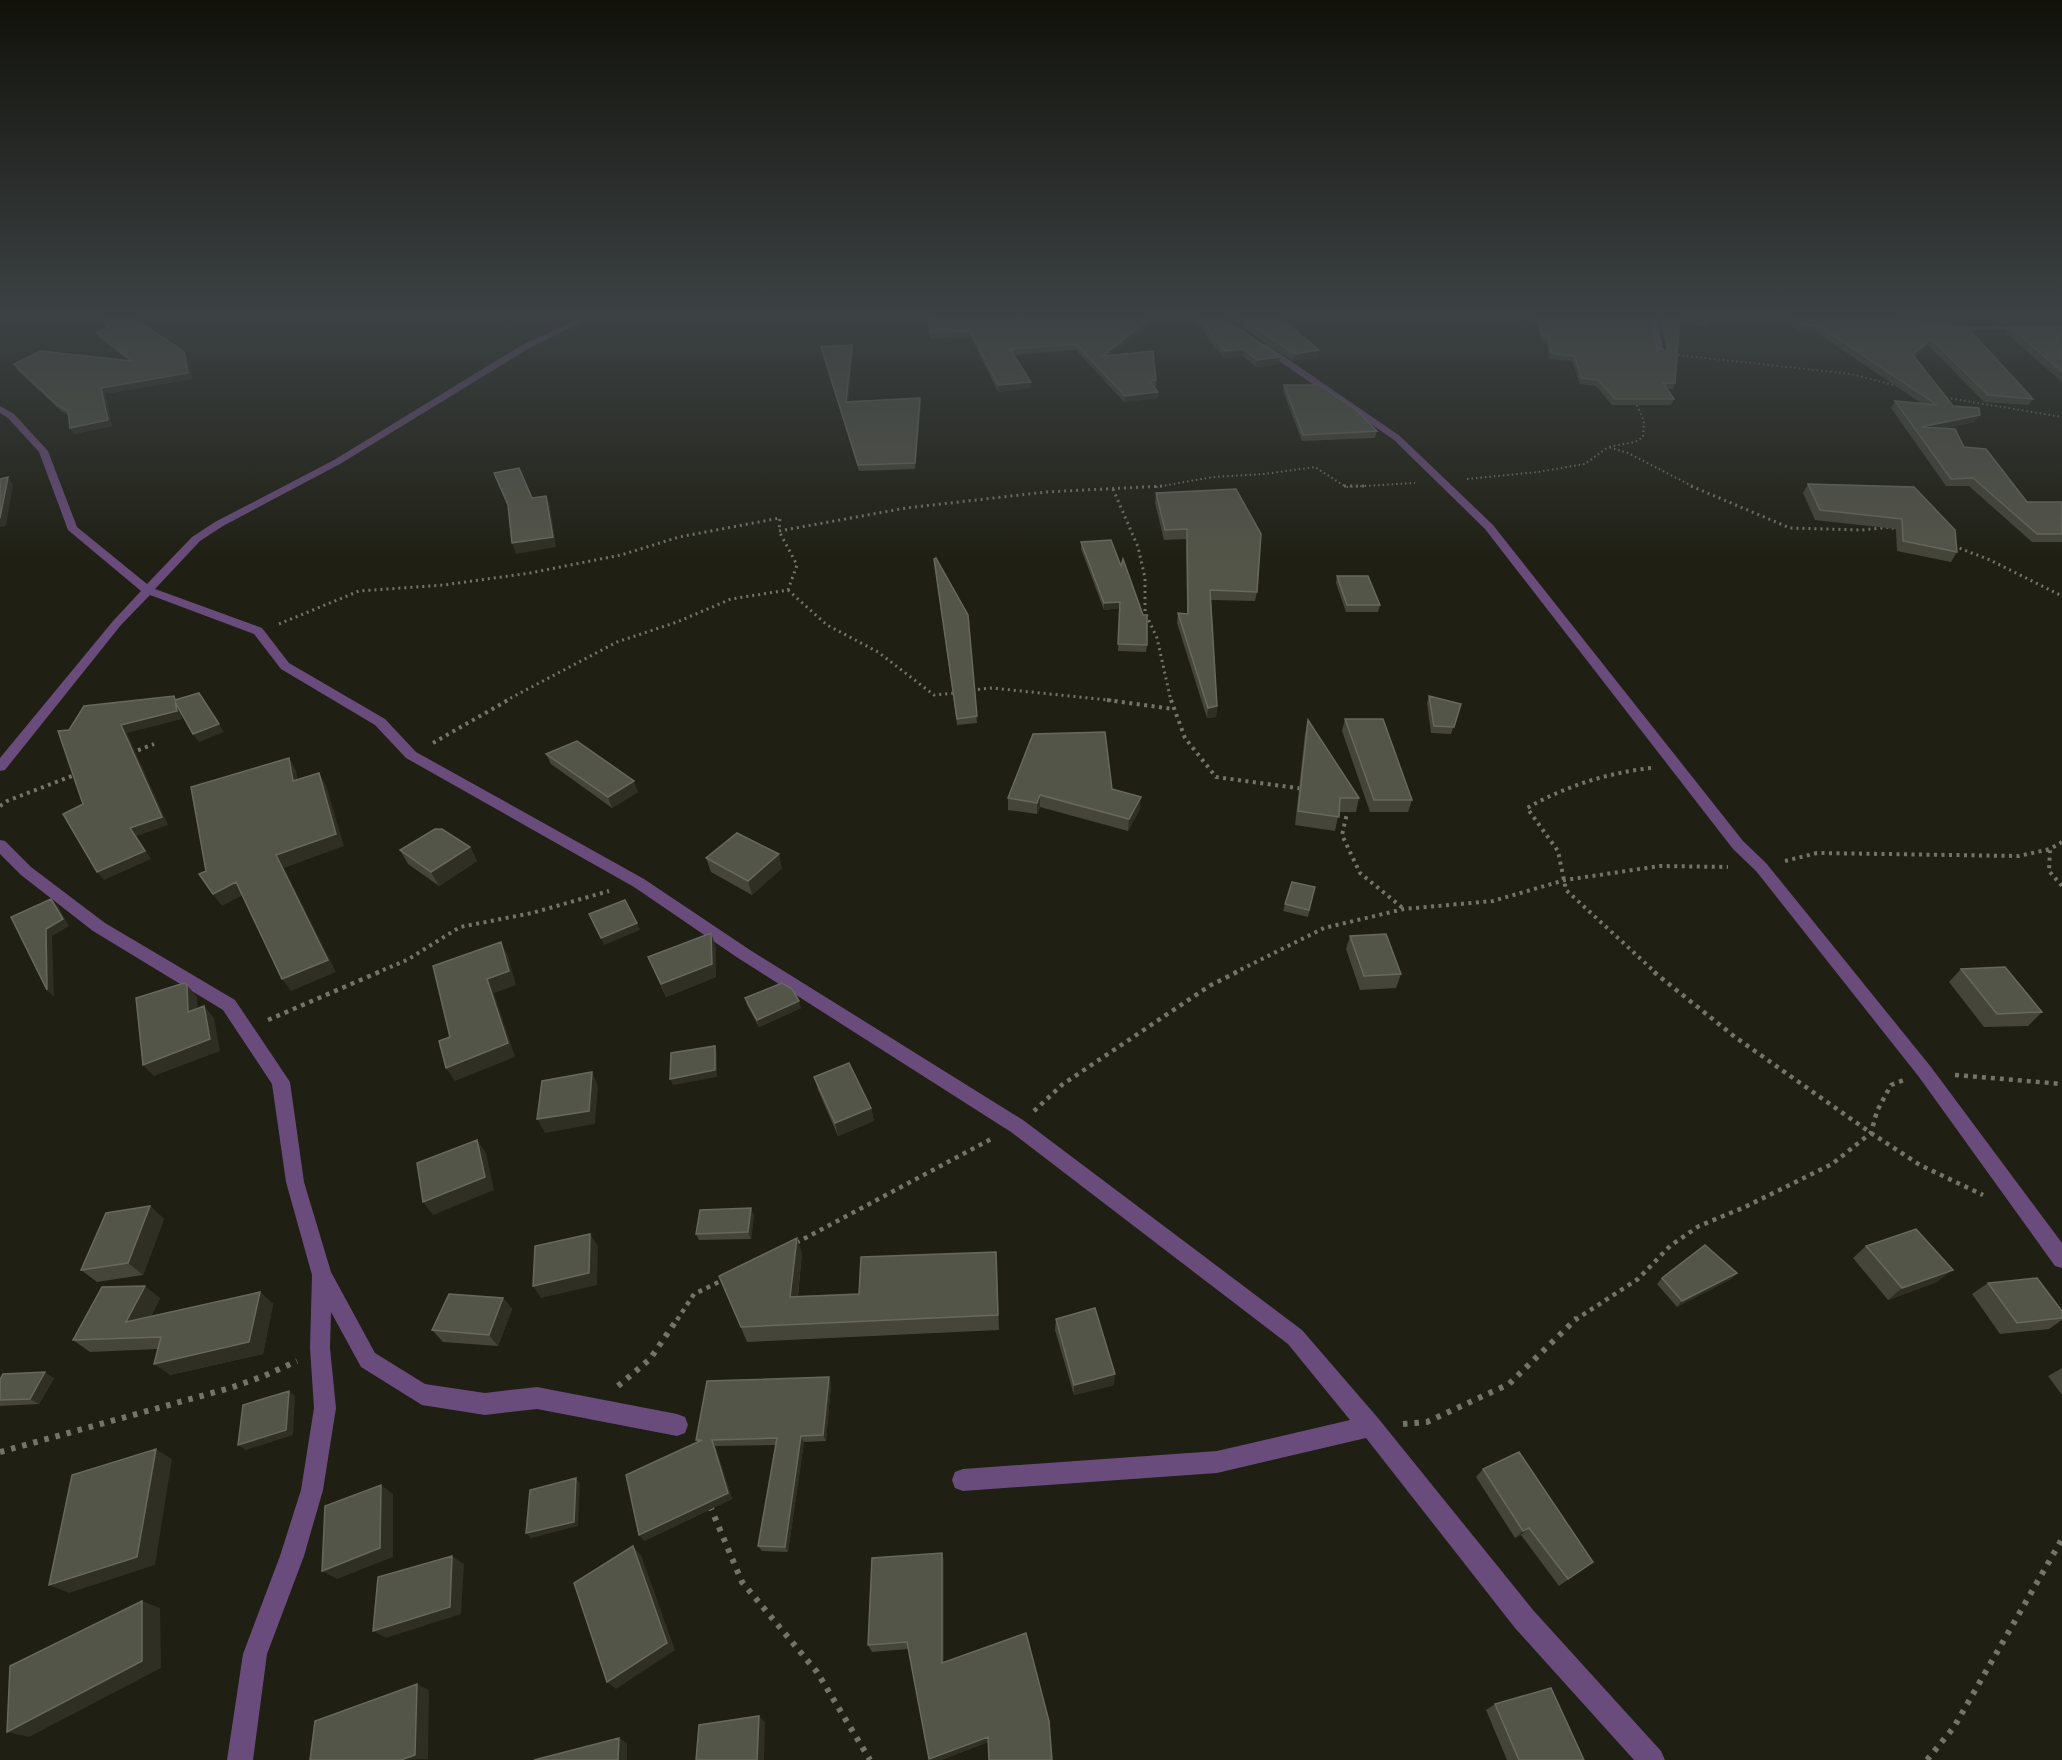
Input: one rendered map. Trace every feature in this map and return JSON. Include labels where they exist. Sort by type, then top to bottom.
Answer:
[{"type":"street","points":[[0,767],[117,623],[183,551],[219,524],[337,462],[437,401]]},
{"type":"street","points":[[1343,401],[1397,438],[1489,527],[1738,845],[1761,867],[1925,1072],[2062,1259]]},
{"type":"street","points":[[0,409],[11,416],[43,451],[72,528],[147,590],[258,631],[285,666],[380,722],[411,755],[639,883],[744,954],[1017,1126],[1294,1337],[1370,1426],[1524,1619],[1652,1760]]},
{"type":"street","points":[[0,845],[26,871],[99,927],[229,1005],[281,1082],[295,1182],[322,1275],[369,1360],[422,1395],[485,1404],[537,1398],[677,1425]]},
{"type":"street","points":[[240,1760],[255,1654],[292,1556],[312,1490],[325,1408],[320,1348],[322,1275]]},
{"type":"street","points":[[963,1480],[1217,1462],[1370,1426]]},
{"type":"path","points":[[779,531],[906,508],[1046,492],[1152,488],[1213,477],[1264,474],[1315,467],[1346,487],[1442,482],[1538,472],[1586,464],[1608,447],[1635,442],[1643,437],[1644,421],[1635,401]]},
{"type":"path","points":[[1967,401],[2062,417]]},
{"type":"path","points":[[1608,447],[1628,453],[1704,493],[1790,528],[1862,530],[1890,527],[1910,533]]},
{"type":"path","points":[[1113,489],[1138,548],[1145,578],[1145,612],[1157,638],[1173,709],[1185,738],[1216,777],[1306,790]]},
{"type":"path","points":[[258,631],[290,621],[359,591],[444,585],[530,573],[621,555],[679,537],[780,518],[779,531],[797,565],[788,590]]},
{"type":"path","points":[[1950,545],[1990,560],[2062,597]]},
{"type":"path","points":[[788,590],[827,625],[878,652],[934,696],[957,692]]},
{"type":"path","points":[[411,755],[521,692],[617,642],[677,622],[732,599],[788,590]]},
{"type":"path","points":[[969,691],[992,688],[1095,698],[1173,709]]},
{"type":"path","points":[[122,756],[154,744]]},
{"type":"path","points":[[1676,766],[1636,770],[1605,777],[1550,794],[1527,808],[1558,851],[1566,890],[1653,971],[1735,1037],[1920,1165],[1990,1198]]},
{"type":"path","points":[[0,806],[7,801],[83,771]]},
{"type":"path","points":[[1349,806],[1342,835],[1360,873],[1404,909]]},
{"type":"path","points":[[793,1244],[1017,1126],[1063,1084],[1211,985],[1324,928],[1404,909],[1493,901],[1565,880],[1660,866],[1761,867],[1817,853],[2019,856],[2050,849],[2062,842]]},
{"type":"path","points":[[2050,849],[2049,871],[2062,886]]},
{"type":"path","points":[[245,1030],[407,960],[460,927],[532,913],[639,883]]},
{"type":"path","points":[[1370,1426],[1427,1422],[1509,1384],[1570,1323],[1638,1279],[1670,1246],[1690,1232],[1832,1164],[1871,1132],[1877,1111],[1892,1085],[1925,1072],[2062,1084]]},
{"type":"path","points":[[591,1409],[650,1359],[694,1294],[734,1274]]},
{"type":"path","points":[[0,1452],[61,1432],[219,1390],[280,1370],[320,1348]]},
{"type":"path","points":[[707,1498],[742,1582],[817,1672],[870,1760]]},
{"type":"path","points":[[1926,1760],[1954,1727],[2062,1539]]},
{"type":"building","points":[[53,401],[104,401],[108,420],[70,428],[68,411]]},
{"type":"building","points":[[838,401],[920,401],[915,463],[858,465]]},
{"type":"building","points":[[1290,401],[1343,401],[1355,409],[1377,431],[1303,435]]},
{"type":"building","points":[[1895,401],[1937,405],[1931,401],[1949,401],[1953,406],[1979,408],[1980,415],[1921,427],[1955,429],[1964,447],[1986,449],[2027,502],[2062,502],[2062,534],[2037,534],[1973,478],[1951,479]]},
{"type":"building","points":[[519,468],[532,498],[546,496],[553,537],[512,543],[508,505],[494,473]]},
{"type":"building","points":[[8,477],[0,518],[0,479]]},
{"type":"building","points":[[1808,484],[1914,487],[1955,530],[1957,552],[1903,541],[1902,519],[1820,510]]},
{"type":"building","points":[[1236,489],[1261,534],[1257,592],[1210,590],[1217,706],[1208,708],[1178,613],[1188,614],[1187,529],[1165,530],[1156,493]]},
{"type":"building","points":[[1111,540],[1121,566],[1123,559],[1143,615],[1147,615],[1147,645],[1118,644],[1120,602],[1104,603],[1081,542]]},
{"type":"building","points":[[936,558],[968,615],[977,716],[957,719],[934,559]]},
{"type":"building","points":[[1337,576],[1368,576],[1380,605],[1347,605]]},
{"type":"building","points":[[199,693],[219,724],[193,734],[175,702],[177,711],[121,725],[162,817],[130,828],[145,851],[97,872],[63,814],[83,804],[58,731],[69,730],[84,706],[174,696],[175,700]]},
{"type":"building","points":[[1429,696],[1461,704],[1454,727],[1434,726]]},
{"type":"building","points":[[1345,719],[1383,719],[1412,800],[1374,800]]},
{"type":"building","points":[[1308,720],[1359,798],[1340,798],[1339,817],[1298,811]]},
{"type":"building","points":[[1105,732],[1112,789],[1141,797],[1129,819],[1040,795],[1037,803],[1008,798],[1033,734]]},
{"type":"building","points":[[577,741],[634,781],[608,797],[546,754]]},
{"type":"building","points":[[289,758],[293,781],[319,773],[336,834],[276,855],[328,960],[282,979],[236,882],[213,894],[199,874],[206,871],[191,787]]},
{"type":"building","points":[[435,829],[442,829],[470,847],[431,872],[400,850]]},
{"type":"building","points":[[737,833],[779,854],[748,881],[706,858]]},
{"type":"building","points":[[1292,882],[1315,887],[1309,910],[1285,904]]},
{"type":"building","points":[[51,899],[63,919],[46,929],[47,990],[11,917]]},
{"type":"building","points":[[625,900],[637,923],[601,938],[589,914]]},
{"type":"building","points":[[711,933],[712,964],[661,984],[648,957]]},
{"type":"building","points":[[1386,934],[1401,974],[1364,976],[1350,936]]},
{"type":"building","points":[[501,942],[509,971],[487,979],[508,1043],[446,1068],[439,1041],[450,1037],[433,966]]},
{"type":"building","points":[[2005,967],[2042,1012],[1997,1014],[1961,969]]},
{"type":"building","points":[[184,983],[187,985],[188,1012],[204,1006],[210,1039],[143,1065],[136,998]]},
{"type":"building","points":[[782,983],[792,989],[799,1001],[757,1020],[745,998]]},
{"type":"building","points":[[715,1046],[715,1070],[670,1079],[671,1053]]},
{"type":"building","points":[[849,1063],[871,1108],[835,1123],[814,1077]]},
{"type":"building","points":[[592,1072],[589,1111],[537,1119],[542,1081]]},
{"type":"building","points":[[477,1140],[485,1177],[423,1202],[417,1163]]},
{"type":"building","points":[[150,1206],[128,1263],[81,1270],[106,1213]]},
{"type":"building","points":[[751,1208],[748,1232],[696,1234],[700,1210]]},
{"type":"building","points":[[1916,1229],[1953,1270],[1902,1288],[1866,1246]]},
{"type":"building","points":[[590,1234],[589,1273],[533,1286],[535,1246]]},
{"type":"building","points":[[797,1238],[790,1297],[859,1294],[861,1257],[996,1252],[998,1315],[741,1327],[719,1276]]},
{"type":"building","points":[[1705,1245],[1737,1273],[1682,1301],[1662,1278]]},
{"type":"building","points":[[2037,1278],[2062,1311],[2062,1318],[2017,1323],[1988,1283]]},
{"type":"building","points":[[145,1286],[126,1322],[260,1292],[249,1342],[154,1364],[161,1337],[73,1340],[102,1287]]},
{"type":"building","points":[[449,1294],[503,1298],[489,1335],[432,1330]]},
{"type":"building","points":[[1095,1308],[1115,1374],[1074,1385],[1056,1319]]},
{"type":"building","points":[[45,1372],[30,1399],[0,1400],[0,1380],[3,1374]]},
{"type":"building","points":[[829,1377],[823,1435],[801,1436],[785,1547],[758,1546],[777,1438],[712,1440],[728,1493],[639,1535],[626,1475],[702,1440],[696,1440],[707,1381]]},
{"type":"building","points":[[289,1391],[286,1430],[238,1445],[243,1405]]},
{"type":"building","points":[[156,1449],[137,1557],[49,1585],[72,1475]]},
{"type":"building","points":[[1519,1452],[1593,1562],[1568,1579],[1529,1528],[1523,1531],[1483,1469]]},
{"type":"building","points":[[576,1478],[574,1522],[526,1533],[530,1490]]},
{"type":"building","points":[[381,1485],[380,1548],[322,1571],[325,1506]]},
{"type":"building","points":[[633,1546],[667,1643],[607,1682],[574,1583]]},
{"type":"building","points":[[942,1553],[942,1663],[1026,1633],[1049,1721],[1052,1760],[989,1760],[988,1737],[929,1759],[907,1642],[868,1645],[872,1558]]},
{"type":"building","points":[[452,1556],[450,1607],[373,1631],[378,1577]]},
{"type":"building","points":[[142,1601],[142,1661],[7,1732],[10,1666]]},
{"type":"building","points":[[417,1684],[415,1755],[401,1760],[310,1760],[315,1721]]},
{"type":"building","points":[[1551,1688],[1584,1760],[1519,1760],[1495,1704]]},
{"type":"building","points":[[759,1716],[757,1760],[696,1760],[699,1725]]},
{"type":"building","points":[[619,1738],[618,1760],[534,1760]]}]
